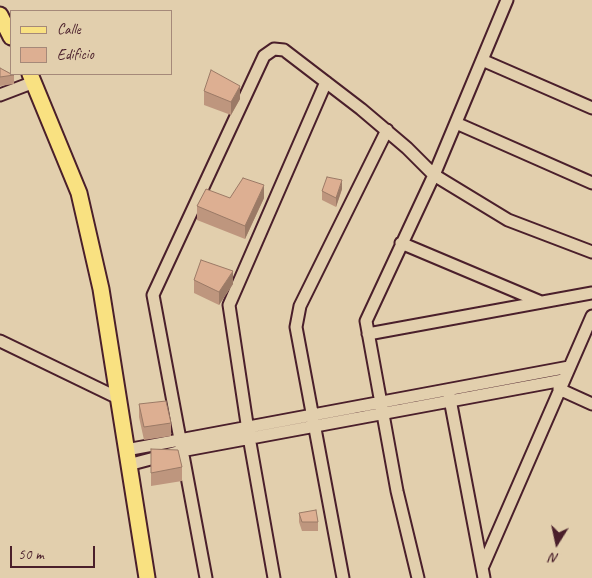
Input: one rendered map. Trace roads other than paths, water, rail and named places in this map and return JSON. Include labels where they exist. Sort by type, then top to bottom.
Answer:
[{"type":"main road","points":[[0,15],[10,35]]},
{"type":"main road","points":[[32,78],[79,193],[102,289],[147,578]]},
{"type":"street","points":[[418,578],[397,491],[366,321],[434,176],[506,0]]},
{"type":"street","points":[[206,578],[153,294],[264,56],[274,49],[284,50],[387,130],[434,176],[508,220],[592,252]]},
{"type":"street","points":[[482,60],[592,108]]},
{"type":"street","points":[[0,95],[32,78]]},
{"type":"street","points":[[274,578],[228,305],[326,82]]},
{"type":"street","points":[[456,123],[592,183]]},
{"type":"street","points":[[343,578],[296,327],[297,316],[387,130]]},
{"type":"street","points":[[401,243],[541,302]]},
{"type":"street","points":[[368,334],[592,293]]},
{"type":"street","points":[[484,572],[561,384],[591,319]]},
{"type":"street","points":[[0,341],[118,398]]},
{"type":"street","points":[[314,419],[383,413],[449,395],[569,367]]},
{"type":"street","points":[[127,457],[314,419],[381,401],[561,384],[592,404]]},
{"type":"street","points":[[449,395],[484,572]]}]
